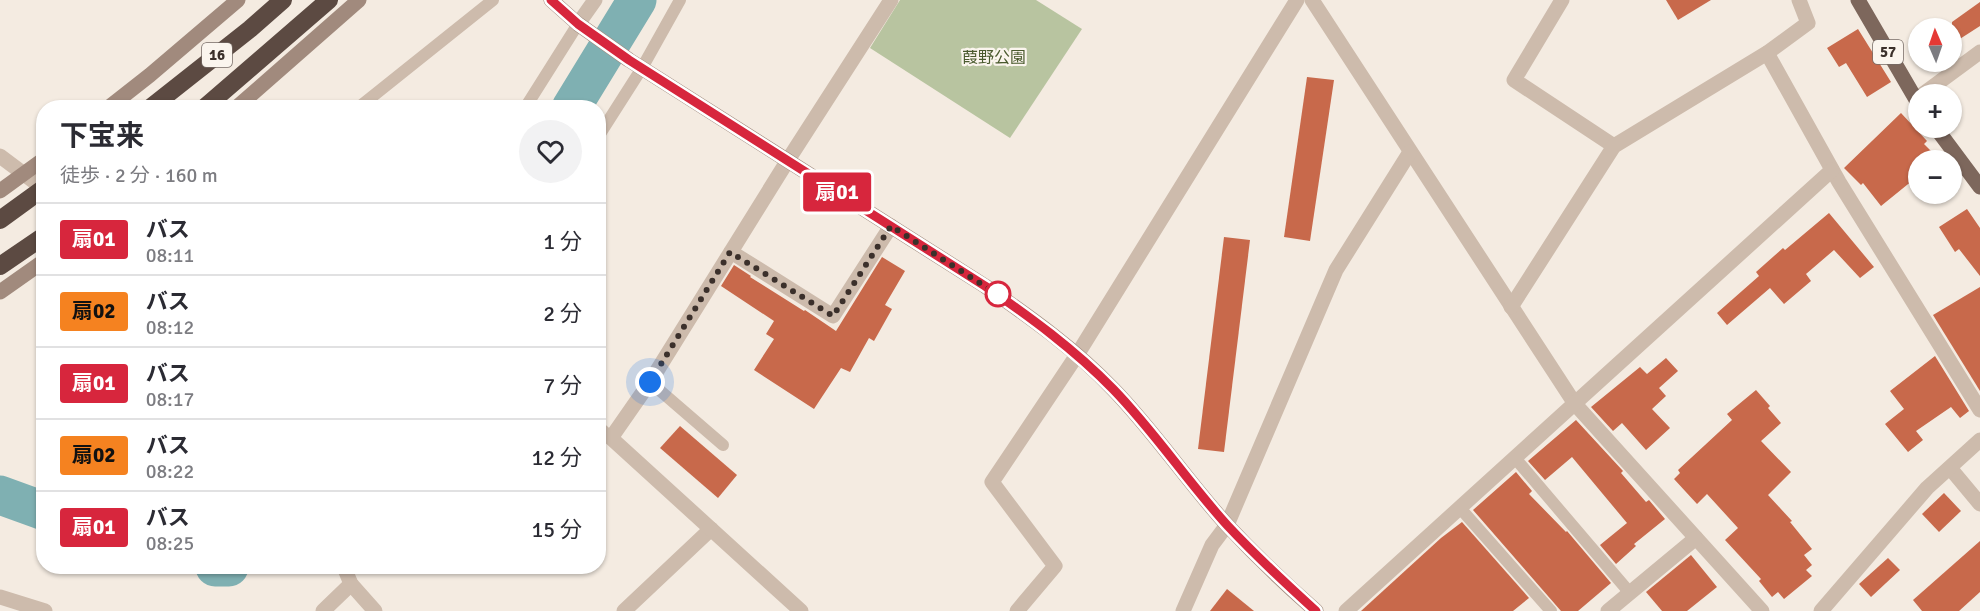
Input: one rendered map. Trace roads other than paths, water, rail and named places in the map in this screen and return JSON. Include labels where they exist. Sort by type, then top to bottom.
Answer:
[{"type":"highway","name":"16","points":[[160,100],[283,0]]},
{"type":"highway","name":"16","points":[[213,100],[329,0]]},
{"type":"highway","points":[[0,220],[36,195]]},
{"type":"highway","points":[[0,266],[36,241]]},
{"type":"main road","name":"57","points":[[1858,0],[1910,84]]},
{"type":"main road","points":[[1943,138],[1980,187]]},
{"type":"street","points":[[118,100],[238,0]]},
{"type":"street","points":[[245,100],[359,0]]},
{"type":"street","points":[[551,0],[584,29],[635,64],[1029,316],[1077,355],[1113,389],[1149,429],[1227,525],[1316,611]]},
{"type":"street","points":[[584,29],[595,0]]},
{"type":"street","points":[[801,611],[611,438],[650,382],[891,0]]},
{"type":"street","points":[[1017,611],[1055,566],[992,483],[1077,355],[1297,0]]},
{"type":"street","points":[[1312,0],[1575,404],[1762,611]]},
{"type":"street","points":[[1562,0],[1514,80],[1614,146]]},
{"type":"street","points":[[1511,307],[1614,146],[1767,53],[1808,23],[1798,0]]},
{"type":"street","points":[[1938,84],[1980,52]]},
{"type":"street","points":[[1767,53],[1832,170],[1980,410]]},
{"type":"street","points":[[1183,611],[1212,545],[1227,525],[1336,270],[1410,152]]},
{"type":"street","points":[[0,156],[36,184]]},
{"type":"street","points":[[0,191],[36,165]]},
{"type":"street","points":[[1346,611],[1832,170]]},
{"type":"street","points":[[730,252],[833,316],[891,226]]},
{"type":"street","points":[[0,292],[36,267]]},
{"type":"street","points":[[1821,611],[1927,488],[1980,440]]},
{"type":"street","points":[[1950,468],[1980,504]]},
{"type":"street","points":[[624,611],[711,529]]},
{"type":"street","points":[[1608,611],[1696,538]]},
{"type":"street","points":[[347,574],[351,584],[375,611]]},
{"type":"street","points":[[323,611],[351,584]]},
{"type":"street","points":[[0,597],[45,611]]},
{"type":"lane","points":[[368,100],[493,0]]},
{"type":"lane","points":[[606,121],[635,64],[680,0]]},
{"type":"lane","points":[[531,100],[584,29]]},
{"type":"lane","points":[[650,382],[723,444]]},
{"type":"lane","points":[[606,433],[611,438]]},
{"type":"lane","points":[[1515,458],[1630,593]]},
{"type":"lane","points":[[1460,508],[1551,611]]},
{"type":"waterway","points":[[576,100],[637,0]]},
{"type":"waterway","points":[[0,495],[36,508]]},
{"type":"park label","name":"葭野公園","points":[[994,57]]}]
